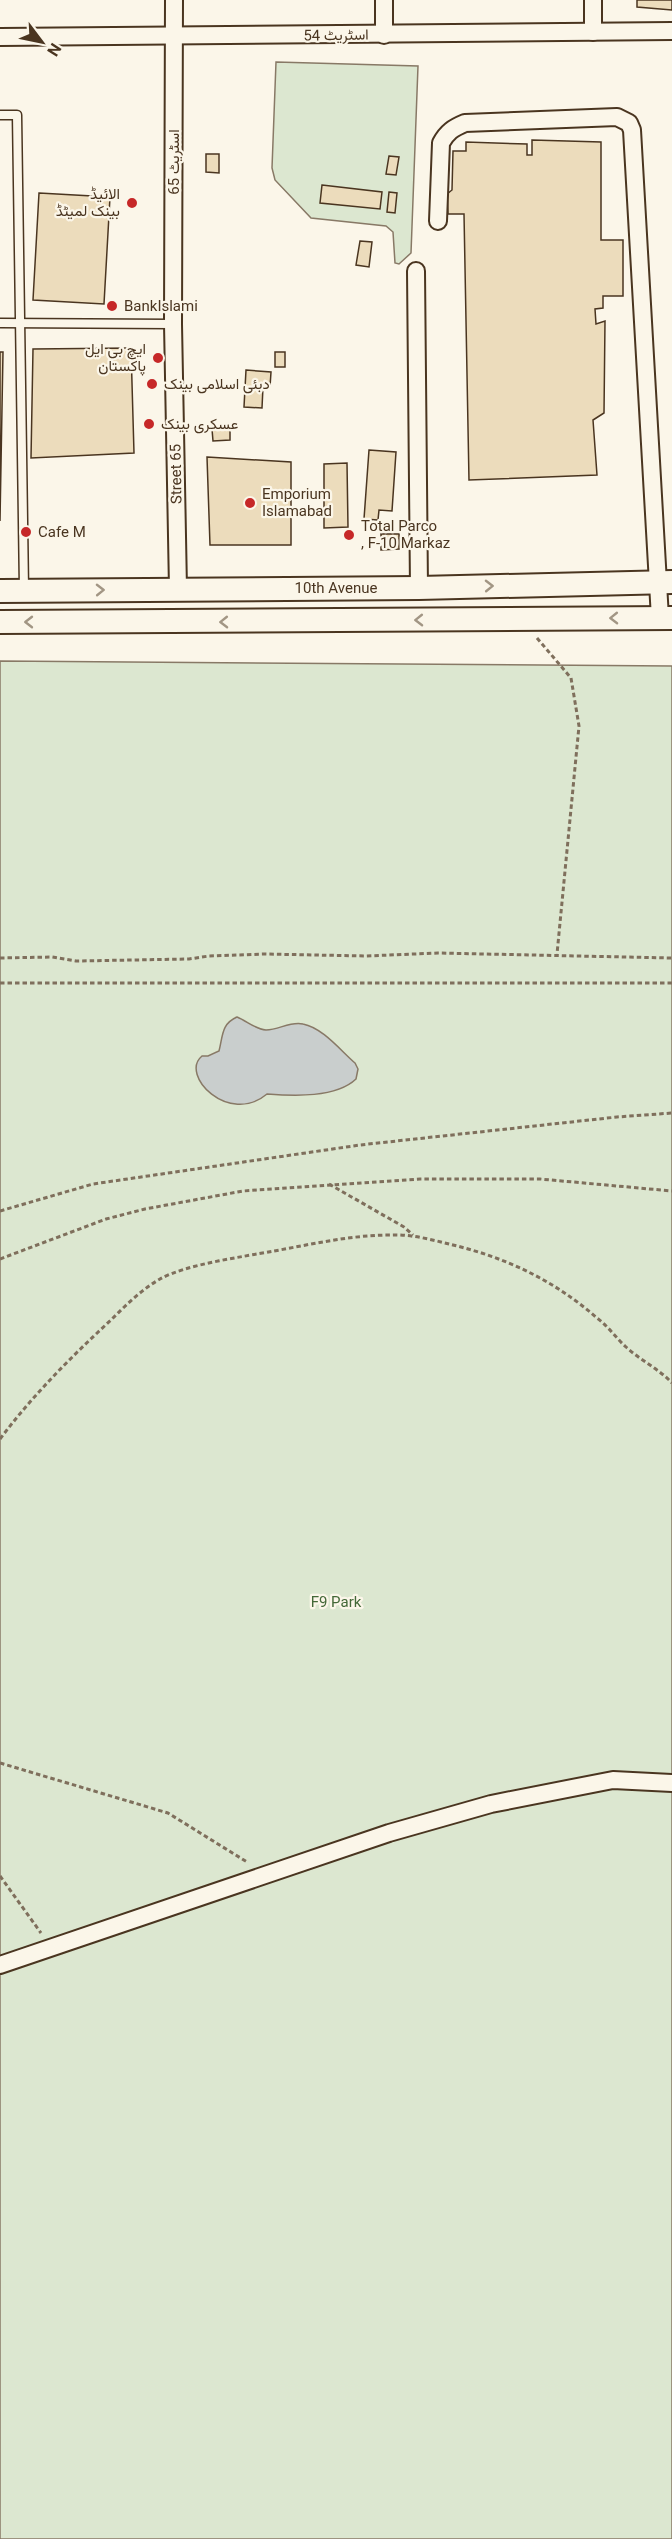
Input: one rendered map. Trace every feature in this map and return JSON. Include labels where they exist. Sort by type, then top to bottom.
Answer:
[{"type":"main road","name":"10th Avenue","points":[[0,591],[419,588],[666,582]]},
{"type":"main road","points":[[0,622],[666,618]]},
{"type":"street","name":"اسٹریٹ 65","points":[[173,324],[174,0]]},
{"type":"street","points":[[384,0],[384,34]]},
{"type":"street","points":[[593,0],[593,32]]},
{"type":"street","name":"اسٹریٹ 54","points":[[0,37],[672,31]]},
{"type":"street","points":[[438,221],[441,143],[446,133],[454,127],[465,123],[617,117],[629,123],[632,130],[666,582],[666,618]]},
{"type":"street","points":[[416,271],[419,588]]},
{"type":"street","name":"Street 65","points":[[173,324],[178,589]]},
{"type":"street","points":[[0,1965],[50,1946],[390,1833],[491,1804],[613,1780],[672,1783]]},
{"type":"lane","points":[[0,115],[18,115],[24,592]]},
{"type":"lane","points":[[0,323],[173,324]]},
{"type":"path","points":[[525,619],[544,649],[571,678],[579,726],[557,954]]},
{"type":"path","points":[[0,958],[52,957],[76,961],[189,959],[265,954],[366,956],[438,953],[672,958]]},
{"type":"path","points":[[0,983],[672,983]]},
{"type":"path","points":[[0,1211],[93,1184],[360,1145],[672,1113]]},
{"type":"path","points":[[0,1259],[106,1219],[145,1209],[243,1191],[420,1179],[540,1179],[672,1191]]},
{"type":"path","points":[[328,1184],[404,1227],[414,1236]]},
{"type":"path","points":[[0,1439],[68,1359],[130,1301],[160,1279],[184,1270],[218,1262],[345,1238],[394,1234],[414,1236],[499,1257],[552,1284],[599,1318],[627,1348],[672,1383]]},
{"type":"path","points":[[0,1763],[168,1813],[266,1874]]},
{"type":"path","points":[[0,1876],[50,1946]]},
{"type":"green space","points":[[276,62],[418,66],[411,253],[399,264],[395,263],[393,232],[386,226],[311,218],[275,180],[272,168]]},
{"type":"green space","name":"F9 Park","points":[[0,661],[672,666],[672,2539],[0,2539]]},
{"type":"shaded area","points":[[237,1017],[266,1030],[298,1023],[310,1026],[331,1040],[355,1063],[358,1069],[356,1079],[348,1085],[326,1093],[267,1094],[252,1102],[238,1104],[224,1101],[202,1085],[197,1074],[197,1064],[202,1056],[219,1051],[225,1027]]},
{"type":"building","points":[[637,0],[672,0],[672,10],[637,7]]},
{"type":"building","points":[[532,140],[601,142],[601,240],[623,240],[623,296],[603,296],[603,308],[595,309],[596,324],[605,321],[604,413],[593,420],[597,475],[469,480],[464,214],[448,214],[447,194],[452,190],[453,151],[466,151],[466,142],[527,144],[527,155],[532,155]]},
{"type":"building","points":[[206,154],[219,154],[219,173],[206,172]]},
{"type":"building","points":[[389,156],[399,157],[396,175],[386,174]]},
{"type":"building","points":[[322,185],[382,192],[380,209],[320,203]]},
{"type":"building","points":[[389,192],[397,193],[395,213],[387,212]]},
{"type":"building","points":[[39,193],[110,197],[104,304],[33,300]]},
{"type":"building","points":[[360,241],[372,242],[369,267],[356,265]]},
{"type":"building","points":[[131,348],[134,453],[31,458],[33,349]]},
{"type":"building","points":[[0,352],[3,352],[0,521]]},
{"type":"building","points":[[275,352],[285,352],[285,367],[275,367]]},
{"type":"building","points":[[246,370],[271,372],[270,387],[263,387],[262,408],[244,407]]},
{"type":"building","points":[[230,427],[230,440],[213,441],[212,429]]},
{"type":"building","points":[[369,450],[396,452],[392,511],[379,510],[378,520],[364,519]]},
{"type":"building","name":"Emporium Islamabad","points":[[207,457],[291,462],[291,545],[210,545]]},
{"type":"building","points":[[347,463],[348,527],[324,528],[324,464]]},
{"type":"building","points":[[381,534],[399,534],[399,549],[381,550]]},
{"type":"place","name":"الائیڈ بینک لمیٹڈ","points":[[132,203]]},
{"type":"place","name":"BankIslami","points":[[112,306]]},
{"type":"place","name":"ایچ بی ایل پاکستان","points":[[158,358]]},
{"type":"place","name":"دبئی اسلامی بینک","points":[[152,384]]},
{"type":"place","name":"عسکری بینک","points":[[149,424]]},
{"type":"place","name":"Emporium Islamabad","points":[[250,503]]},
{"type":"place","name":"Cafe M","points":[[26,532]]},
{"type":"place","name":"Total Parco , F-10 Markaz","points":[[349,535]]}]
